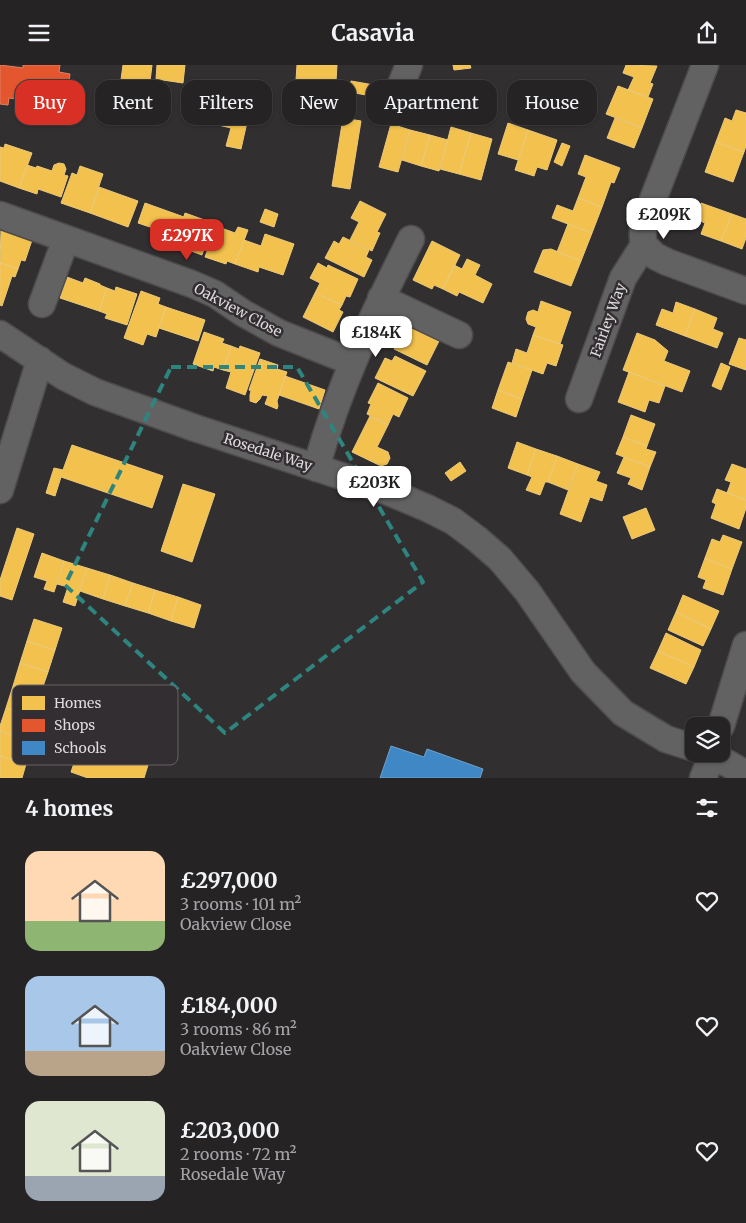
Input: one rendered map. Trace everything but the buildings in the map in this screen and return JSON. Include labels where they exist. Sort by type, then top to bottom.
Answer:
[{"type":"street","points":[[403,80],[409,65]]},
{"type":"street","name":"Fairley Way","points":[[579,399],[623,278],[644,245],[642,238],[647,215],[705,65]]},
{"type":"street","name":"Oakview Close","points":[[0,215],[192,284],[215,294],[243,313],[279,333],[352,362]]},
{"type":"street","points":[[42,304],[66,239]]},
{"type":"street","points":[[316,468],[326,433],[352,362],[381,298],[411,239]]},
{"type":"street","points":[[644,245],[655,256],[666,262],[746,291]]},
{"type":"street","points":[[381,298],[458,335]]},
{"type":"street","name":"Rosedale Way","points":[[0,334],[63,376],[95,392],[195,428],[384,490],[453,521],[500,559],[527,591],[583,672],[623,713],[666,739],[685,745]]},
{"type":"street","points":[[0,490],[40,360]]},
{"type":"street","points":[[724,717],[746,645]]},
{"type":"street","points":[[703,778],[709,762]]},
{"type":"street","points":[[726,762],[746,774]]},
{"type":"highlighted area","points":[[171,367],[297,367],[423,582],[225,733],[65,585]]}]
